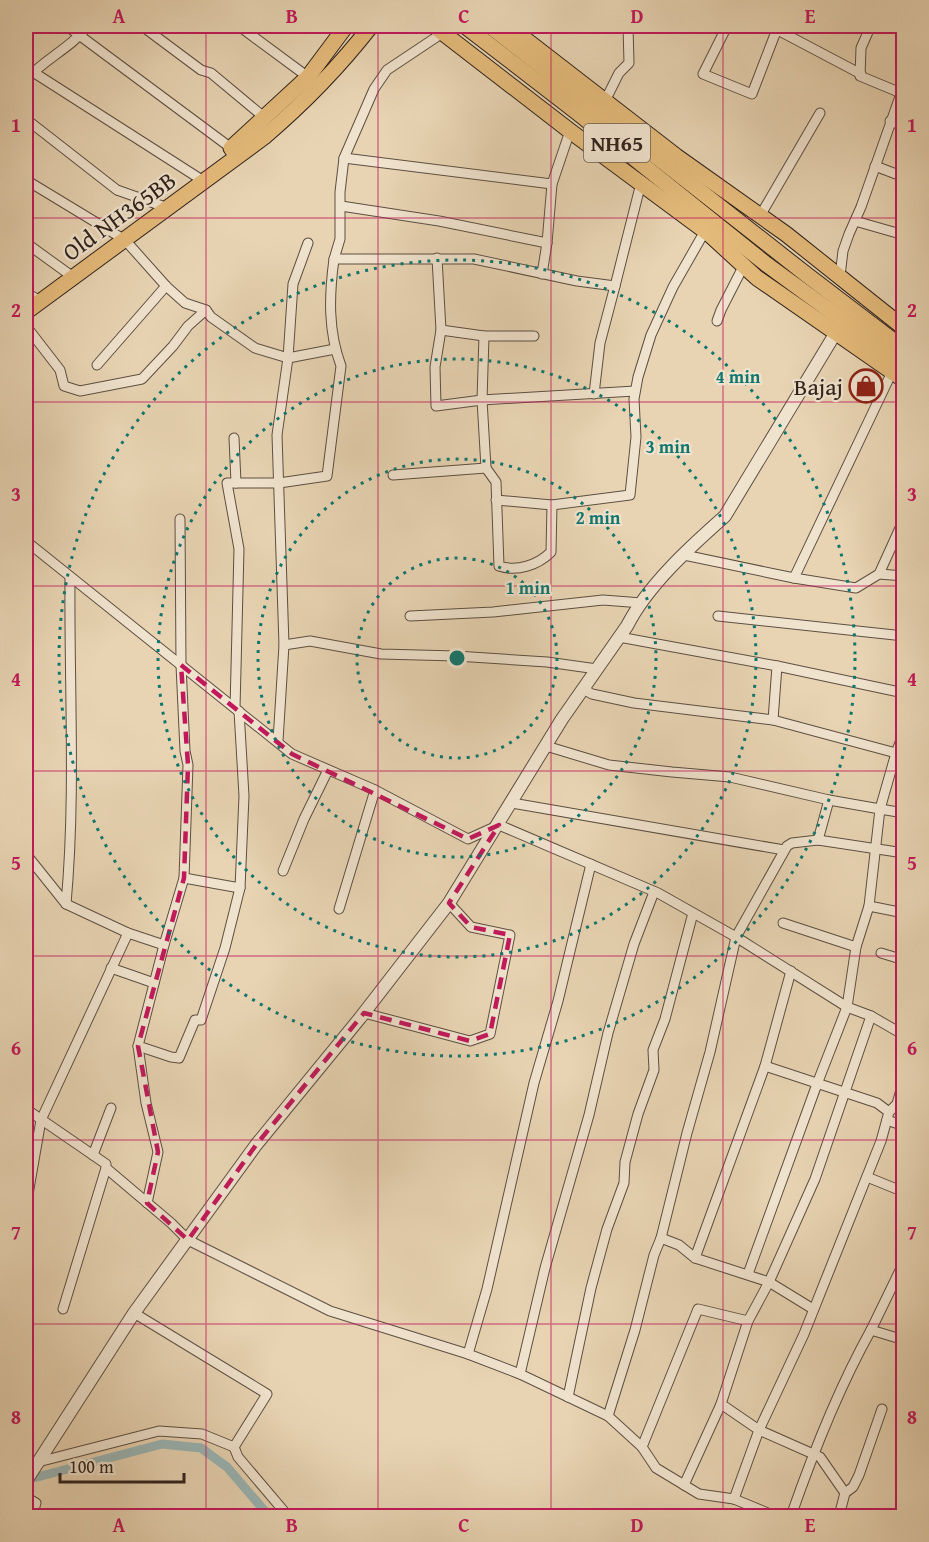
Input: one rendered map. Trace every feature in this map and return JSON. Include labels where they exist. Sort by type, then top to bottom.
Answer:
[{"type":"main road","name":"Old NH365BB","points":[[26,312],[205,182],[265,118],[308,77],[346,26]]},
{"type":"main road","name":"Old NH365BB","points":[[234,152],[264,137],[299,107],[331,74],[371,26]]},
{"type":"main road","name":"NH65","points":[[465,26],[629,153],[766,264],[802,281],[903,348]]},
{"type":"main road","name":"NH65","points":[[490,26],[776,251],[802,281],[900,373]]},
{"type":"main road","points":[[508,26],[676,156],[823,262],[903,328]]},
{"type":"main road","points":[[439,29],[570,131],[705,231],[743,267],[787,301],[835,334],[900,373]]},
{"type":"street","points":[[67,26],[234,152]]},
{"type":"street","points":[[26,80],[29,68],[81,35],[88,26]]},
{"type":"street","points":[[142,26],[201,70],[211,73],[265,118]]},
{"type":"street","points":[[239,26],[308,77]]},
{"type":"street","points":[[605,101],[619,73],[629,63],[628,26]]},
{"type":"street","points":[[727,26],[703,74],[752,94],[774,27],[836,62],[902,89],[843,251],[840,276]]},
{"type":"street","points":[[861,74],[861,48],[868,33],[865,26]]},
{"type":"street","points":[[138,1046],[179,1058],[195,1020],[201,1020],[225,948],[240,888],[244,796],[237,709],[239,549],[228,483],[279,483],[327,476],[340,366],[334,349],[329,294],[334,259],[340,239],[340,192],[344,158],[374,89],[387,70],[439,29]]},
{"type":"street","points":[[29,68],[205,182]]},
{"type":"street","points":[[760,216],[820,113]]},
{"type":"street","points":[[26,119],[117,190],[168,208]]},
{"type":"street","points":[[890,121],[903,126]]},
{"type":"street","points":[[542,274],[552,184],[570,131]]},
{"type":"street","points":[[344,158],[552,184]]},
{"type":"street","points":[[875,166],[903,177]]},
{"type":"street","points":[[26,180],[125,240],[166,286],[185,303],[206,310],[211,317],[255,348],[288,358],[334,349]]},
{"type":"street","points":[[594,394],[600,342],[641,183]]},
{"type":"street","points":[[341,206],[439,221],[547,243]]},
{"type":"street","points":[[855,221],[903,235]]},
{"type":"street","points":[[496,500],[552,505],[630,495],[636,437],[635,391],[651,335],[673,287],[705,231]]},
{"type":"street","points":[[26,243],[73,277]]},
{"type":"street","points":[[278,741],[284,645],[277,435],[288,358],[293,284],[308,243]]},
{"type":"street","points":[[437,258],[441,330],[435,367],[436,406],[482,400],[635,391]]},
{"type":"street","points":[[334,259],[474,259],[542,274],[615,286]]},
{"type":"street","points":[[717,321],[743,267]]},
{"type":"street","points":[[97,366],[166,286]]},
{"type":"street","points":[[26,293],[41,301]]},
{"type":"street","points":[[26,326],[60,370],[64,386],[80,391],[141,379],[173,346],[188,326],[206,310]]},
{"type":"street","points":[[441,330],[484,336],[534,336]]},
{"type":"street","points":[[26,1481],[134,1313],[256,1145],[364,1013],[449,903],[546,746],[642,603],[684,555],[725,516],[835,334]]},
{"type":"street","points":[[484,336],[482,400],[486,468],[496,482],[499,566],[510,570],[538,562],[551,552],[552,505]]},
{"type":"street","points":[[794,578],[900,373]]},
{"type":"street","points":[[234,438],[236,483]]},
{"type":"street","points":[[393,475],[486,468]]},
{"type":"street","points":[[147,1203],[158,1152],[146,1103],[138,1046],[184,878],[188,765],[185,751],[181,665],[180,519]]},
{"type":"street","points":[[684,555],[794,578],[856,588],[879,574],[903,519]]},
{"type":"street","points":[[26,542],[292,754],[375,790],[468,839],[499,825],[654,892],[736,937],[847,1007],[871,1016],[903,1035]]},
{"type":"street","points":[[879,574],[903,576]]},
{"type":"street","points":[[66,904],[71,855],[70,577]]},
{"type":"street","points":[[410,616],[493,612],[603,600],[642,603]]},
{"type":"street","points":[[718,616],[903,636]]},
{"type":"street","points":[[619,637],[777,666],[903,693]]},
{"type":"street","points":[[284,645],[310,641],[381,654],[547,662],[597,669]]},
{"type":"street","points":[[773,720],[777,666]]},
{"type":"street","points":[[583,689],[592,694],[634,703],[773,720],[900,754]]},
{"type":"street","points":[[748,1274],[847,1007],[856,947],[869,906],[880,809],[900,754],[903,732]]},
{"type":"street","points":[[546,746],[609,765],[730,777],[829,800],[903,813]]},
{"type":"street","points":[[283,871],[304,819],[328,770]]},
{"type":"street","points":[[339,909],[375,790]]},
{"type":"street","points":[[818,840],[829,800]]},
{"type":"street","points":[[512,803],[783,850]]},
{"type":"street","points":[[608,1416],[635,1330],[654,1255],[661,1238],[710,1052],[736,937],[783,850],[792,843],[818,840],[903,853]]},
{"type":"street","points":[[26,854],[66,904],[128,933],[164,945]]},
{"type":"street","points":[[468,1354],[487,1289],[534,1083],[558,1001],[591,864]]},
{"type":"street","points":[[184,878],[240,888]]},
{"type":"street","points":[[520,1374],[545,1268],[589,1115],[608,1033],[634,944],[654,892]]},
{"type":"street","points":[[364,1013],[470,1041],[490,1034],[510,935],[471,927],[449,903]]},
{"type":"street","points":[[869,906],[903,913]]},
{"type":"street","points":[[568,1397],[591,1288],[607,1229],[624,1183],[625,1162],[638,1114],[654,1070],[653,1050],[664,1019],[693,913]]},
{"type":"street","points":[[783,923],[856,947]]},
{"type":"street","points":[[26,1206],[41,1120],[128,933]]},
{"type":"street","points":[[881,953],[903,960]]},
{"type":"street","points":[[111,968],[154,983]]},
{"type":"street","points":[[695,1258],[765,1066],[791,971]]},
{"type":"street","points":[[684,1485],[721,1404],[748,1321],[769,1282],[815,1179],[871,1016]]},
{"type":"street","points":[[765,1066],[877,1103],[888,1116],[903,1126]]},
{"type":"street","points":[[734,1499],[759,1430],[804,1334],[881,1142],[888,1116],[897,1104],[903,1079]]},
{"type":"street","points":[[93,1155],[111,1108]]},
{"type":"street","points":[[26,1109],[106,1164],[106,1168],[188,1240],[330,1311],[468,1354],[520,1374],[608,1416],[642,1447],[656,1468],[699,1494],[734,1499],[775,1516]]},
{"type":"street","points":[[63,1308],[106,1168]]},
{"type":"street","points":[[867,1177],[903,1192]]},
{"type":"street","points":[[661,1238],[678,1245],[695,1258],[769,1282],[813,1308]]},
{"type":"street","points":[[791,1516],[813,1454],[855,1360],[901,1274],[903,1262]]},
{"type":"street","points":[[642,1447],[698,1309],[748,1321]]},
{"type":"street","points":[[134,1313],[267,1394],[234,1448]]},
{"type":"street","points":[[871,1330],[903,1340]]},
{"type":"street","points":[[721,1404],[759,1430],[820,1457],[845,1493]]},
{"type":"street","points":[[838,1516],[845,1493],[853,1487],[859,1475],[882,1408]]},
{"type":"street","points":[[26,1467],[159,1431],[202,1434],[234,1448],[238,1457],[288,1516]]},
{"type":"street","points":[[26,1497],[36,1503],[32,1516]]},
{"type":"street","points":[[748,1516],[751,1506]]},
{"type":"highlighted area","points":[[181,665],[292,754],[468,839],[499,825],[449,903],[471,927],[510,935],[490,1034],[470,1041],[364,1013],[256,1145],[188,1240],[147,1203],[158,1152],[138,1046],[184,878],[188,765]]},
{"type":"waterway","points":[[26,1480],[162,1444],[201,1448],[227,1467],[269,1516]]},
{"type":"place","name":"Bajaj","points":[[866,386]]}]
